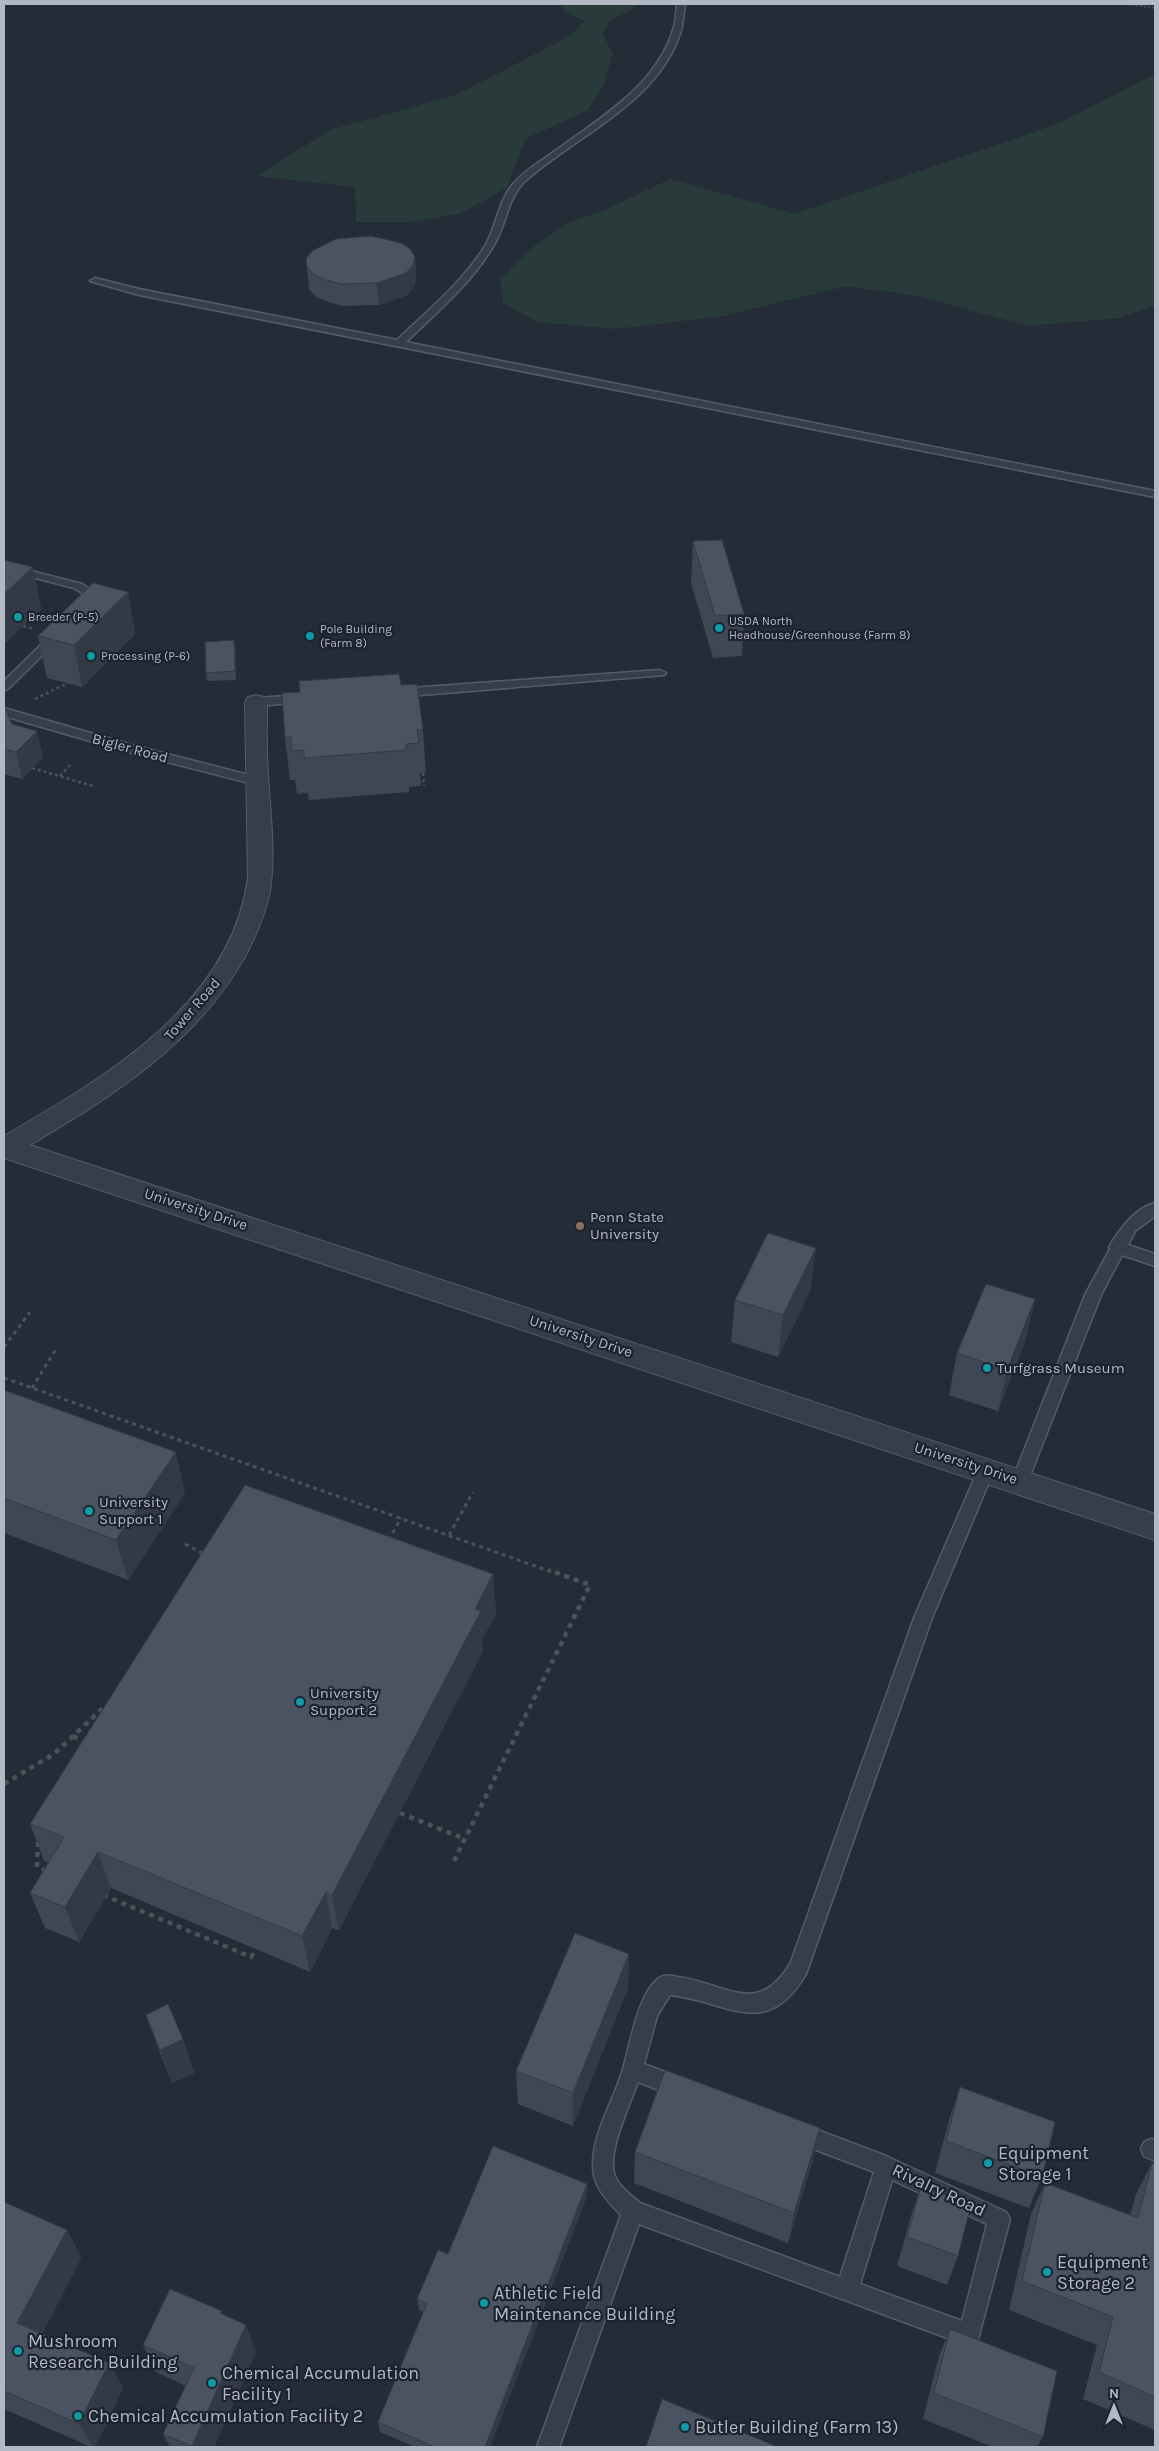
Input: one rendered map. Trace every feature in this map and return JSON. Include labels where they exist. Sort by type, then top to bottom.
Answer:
[{"type":"street","name":"Tower Road","points":[[4,1147],[60,1116],[162,1044],[209,994],[232,960],[248,924],[258,894],[262,861],[257,781],[256,702]]},
{"type":"street","name":"University Drive","points":[[4,1147],[1155,1527]]},
{"type":"lane","points":[[399,344],[461,283],[478,263],[490,245],[512,191],[526,177],[607,117],[650,78],[673,45],[681,4]]},
{"type":"lane","points":[[95,280],[139,292],[1155,494]]},
{"type":"lane","points":[[4,567],[78,586],[87,591],[88,601],[76,616]]},
{"type":"lane","points":[[4,687],[63,628]]},
{"type":"lane","points":[[389,693],[660,673]]},
{"type":"lane","points":[[256,702],[314,698]]},
{"type":"lane","name":"Bigler Road","points":[[4,712],[128,748],[257,781]]},
{"type":"lane","points":[[1020,1481],[1093,1295],[1130,1227],[1155,1208]]},
{"type":"lane","points":[[1117,1248],[1155,1260]]},
{"type":"lane","points":[[633,2070],[647,2019],[657,1994],[666,1985],[677,1985],[738,2003],[758,2002],[778,1996],[788,1986],[799,1968],[923,1618],[986,1470]]},
{"type":"lane","name":"Rivalry Road","points":[[633,2070],[886,2166],[999,2219],[970,2335],[633,2211],[614,2195],[604,2173],[604,2152],[633,2070]]},
{"type":"lane","points":[[847,2290],[886,2166]]},
{"type":"lane","points":[[548,2447],[633,2211]]},
{"type":"path","points":[[1128,4],[1155,8]]},
{"type":"path","points":[[30,701],[68,683]]},
{"type":"path","points":[[60,776],[72,763]]},
{"type":"path","points":[[32,768],[93,786]]},
{"type":"path","points":[[423,772],[424,786]]},
{"type":"path","points":[[4,1347],[30,1312]]},
{"type":"path","points":[[32,1388],[56,1350]]},
{"type":"path","points":[[4,1378],[202,1450],[590,1585],[454,1861]]},
{"type":"path","points":[[449,1535],[473,1492]]},
{"type":"path","points":[[387,1543],[402,1518]]},
{"type":"path","points":[[185,1544],[208,1556]]},
{"type":"path","points":[[4,1784],[54,1754],[109,1702]]},
{"type":"path","points":[[73,1736],[88,1743]]},
{"type":"path","points":[[400,1813],[465,1839]]},
{"type":"path","points":[[38,1840],[37,1867],[50,1873],[55,1865]]},
{"type":"path","points":[[96,1892],[252,1957],[256,1950]]},
{"type":"shaded area","points":[[560,4],[633,4],[634,9],[609,21],[603,34],[613,54],[603,86],[588,110],[525,139],[507,188],[459,214],[412,222],[356,222],[355,187],[257,176],[330,130],[456,95],[570,36],[585,21],[566,13]]},
{"type":"shaded area","points":[[1155,74],[1155,306],[1119,318],[1028,326],[919,296],[847,286],[723,316],[616,329],[537,322],[503,303],[500,280],[529,250],[568,223],[605,210],[670,179],[795,214],[1060,123]]},
{"type":"building","points":[[371,236],[401,243],[410,249],[415,257],[413,265],[406,273],[377,283],[342,284],[314,275],[307,267],[306,259],[312,251],[336,239]]},
{"type":"building","points":[[722,540],[744,614],[715,616],[693,541]]},
{"type":"building","points":[[4,560],[33,567],[4,594]]},
{"type":"building","points":[[93,583],[128,592],[74,645],[38,636]]},
{"type":"building","points":[[234,640],[235,671],[206,673],[205,642]]},
{"type":"building","points":[[399,674],[401,685],[417,684],[423,730],[417,730],[419,743],[406,744],[406,750],[304,758],[304,750],[292,751],[291,737],[285,738],[282,693],[300,692],[299,681]]},
{"type":"building","points":[[4,709],[6,709],[12,724],[37,731],[16,752],[4,749]]},
{"type":"building","points":[[768,1233],[816,1248],[783,1315],[735,1300]]},
{"type":"building","points":[[986,1284],[1035,1299],[1007,1370],[957,1353]]},
{"type":"building","points":[[4,1390],[176,1452],[116,1540],[4,1498]]},
{"type":"building","name":"University Support 2","points":[[245,1485],[493,1574],[475,1609],[481,1611],[332,1895],[326,1892],[302,1936],[98,1852],[65,1907],[30,1893],[64,1837],[30,1824]]},
{"type":"building","points":[[575,1933],[629,1954],[573,2093],[516,2071]]},
{"type":"building","points":[[168,2004],[183,2039],[160,2050],[146,2015]]},
{"type":"building","points":[[665,2070],[820,2128],[794,2213],[635,2152]]},
{"type":"building","points":[[960,2087],[1055,2122],[1042,2177],[946,2141]]},
{"type":"building","name":"Athletic Field Maintenance Building","points":[[493,2146],[587,2184],[485,2447],[434,2447],[378,2422],[427,2303],[417,2299],[438,2250],[448,2254]]},
{"type":"building","points":[[1152,2163],[1155,2164],[1155,2397],[1099,2372],[1113,2317],[1022,2281],[1045,2183],[1138,2218]]},
{"type":"building","points":[[921,2186],[971,2205],[958,2256],[907,2237]]},
{"type":"building","points":[[4,2202],[67,2230],[17,2323],[109,2363],[79,2424],[4,2391]]},
{"type":"building","points":[[170,2289],[222,2311],[220,2313],[246,2325],[192,2446],[163,2434],[194,2368],[143,2345]]},
{"type":"building","points":[[950,2329],[1057,2371],[1043,2437],[934,2393]]},
{"type":"building","name":"Butler Building (Farm 13)","points":[[662,2399],[778,2447],[646,2447]]},
{"type":"place","name":"Breeder (P-5)","points":[[18,617]]},
{"type":"place","name":"USDA North Headhouse/Greenhouse (Farm 8)","points":[[719,628]]},
{"type":"place","name":"Pole Building (Farm 8)","points":[[310,636]]},
{"type":"place","name":"Processing (P-6)","points":[[91,656]]},
{"type":"place","name":"Penn State University","points":[[580,1226]]},
{"type":"place","name":"Turfgrass Museum","points":[[987,1368]]},
{"type":"place","name":"University Support 1","points":[[89,1511]]},
{"type":"place","name":"University Support 2","points":[[300,1702]]},
{"type":"place","name":"Equipment Storage 1","points":[[988,2163]]},
{"type":"place","name":"Equipment Storage 2","points":[[1047,2272]]},
{"type":"place","name":"Athletic Field Maintenance Building","points":[[484,2303]]},
{"type":"place","name":"Mushroom Research Building","points":[[18,2351]]},
{"type":"place","name":"Chemical Accumulation Facility 1","points":[[212,2383]]},
{"type":"place","name":"Chemical Accumulation Facility 2","points":[[78,2416]]},
{"type":"place","name":"Butler Building (Farm 13)","points":[[685,2427]]}]
